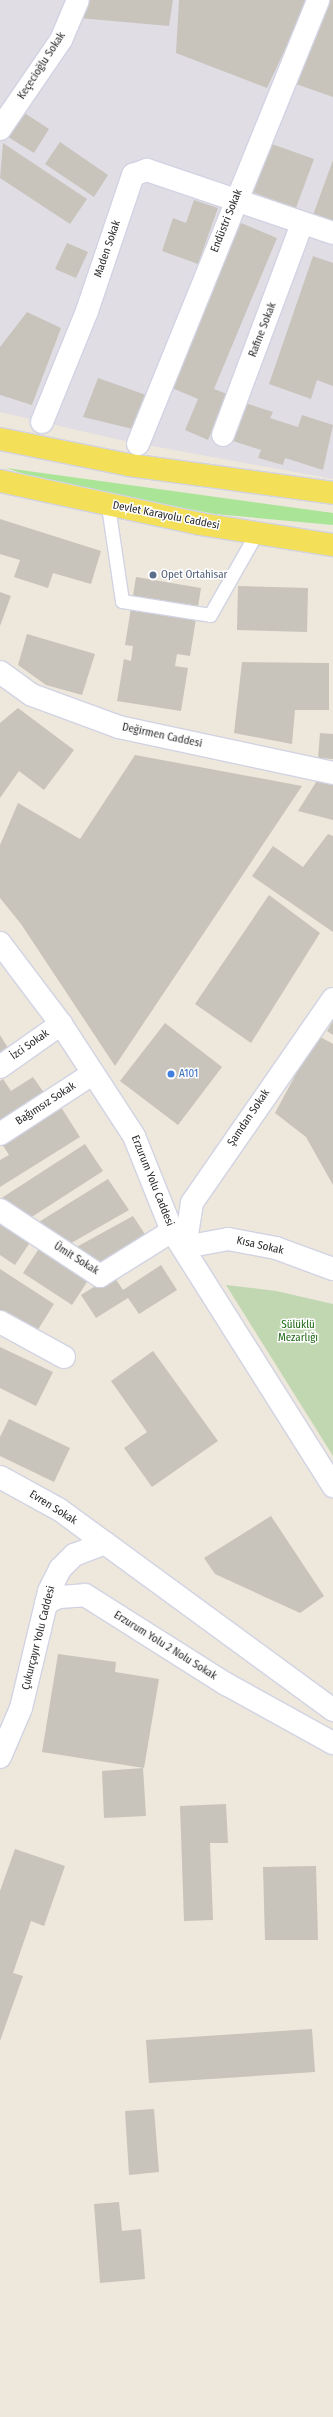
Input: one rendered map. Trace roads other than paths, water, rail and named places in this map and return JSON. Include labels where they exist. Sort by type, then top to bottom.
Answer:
[{"type":"main road","points":[[0,439],[136,467],[333,493]]},
{"type":"main road","name":"Devlet Karayolu Caddesi","points":[[0,481],[108,506],[333,545]]},
{"type":"street","name":"Keçecioğlu Sokak","points":[[0,129],[61,40],[78,0]]},
{"type":"street","name":"Endüstri Sokak","points":[[138,444],[236,198],[318,0]]},
{"type":"street","name":"Maden Sokak","points":[[42,422],[87,311],[133,176],[147,170],[236,198],[302,224],[333,233]]},
{"type":"street","name":"Rafine Sokak","points":[[223,436],[302,224]]},
{"type":"street","name":"Değirmen Caddesi","points":[[0,672],[32,695],[119,727],[333,773]]},
{"type":"street","name":"Erzurum Yolu Caddesi","points":[[0,943],[61,1024],[92,1074],[134,1136],[179,1239],[333,1486]]},
{"type":"street","name":"Şamdan Sokak","points":[[179,1239],[192,1203],[333,998]]},
{"type":"street","name":"İzci Sokak","points":[[0,1067],[61,1024]]},
{"type":"street","name":"Bağımsız Sokak","points":[[0,1134],[92,1074]]},
{"type":"street","name":"Ümit Sokak","points":[[0,1210],[100,1276],[179,1239]]},
{"type":"street","name":"Kısa Sokak","points":[[179,1239],[228,1239],[276,1248],[333,1269]]},
{"type":"street","points":[[0,1322],[64,1357]]},
{"type":"street","name":"Evren Sokak","points":[[0,1477],[60,1510],[105,1543]]},
{"type":"street","points":[[105,1543],[303,1690],[333,1710]]},
{"type":"street","name":"Çukurçayır Yolu Caddesi","points":[[1,1754],[21,1708],[46,1603],[60,1569],[74,1555],[105,1543]]},
{"type":"street","name":"Erzurum Yolu 2 Nolu Sokak","points":[[46,1603],[65,1596],[85,1595],[226,1684],[333,1743]]},
{"type":"street","points":[[281,1715],[303,1690]]},
{"type":"lane","points":[[108,506],[122,601],[210,615],[257,532]]},
{"type":"place","name":"Opet Ortahisar","points":[[153,575]]},
{"type":"place","name":"A101","points":[[171,1074]]},
{"type":"park label","name":"Sülüklü Mezarlığı","points":[[298,1332]]}]
